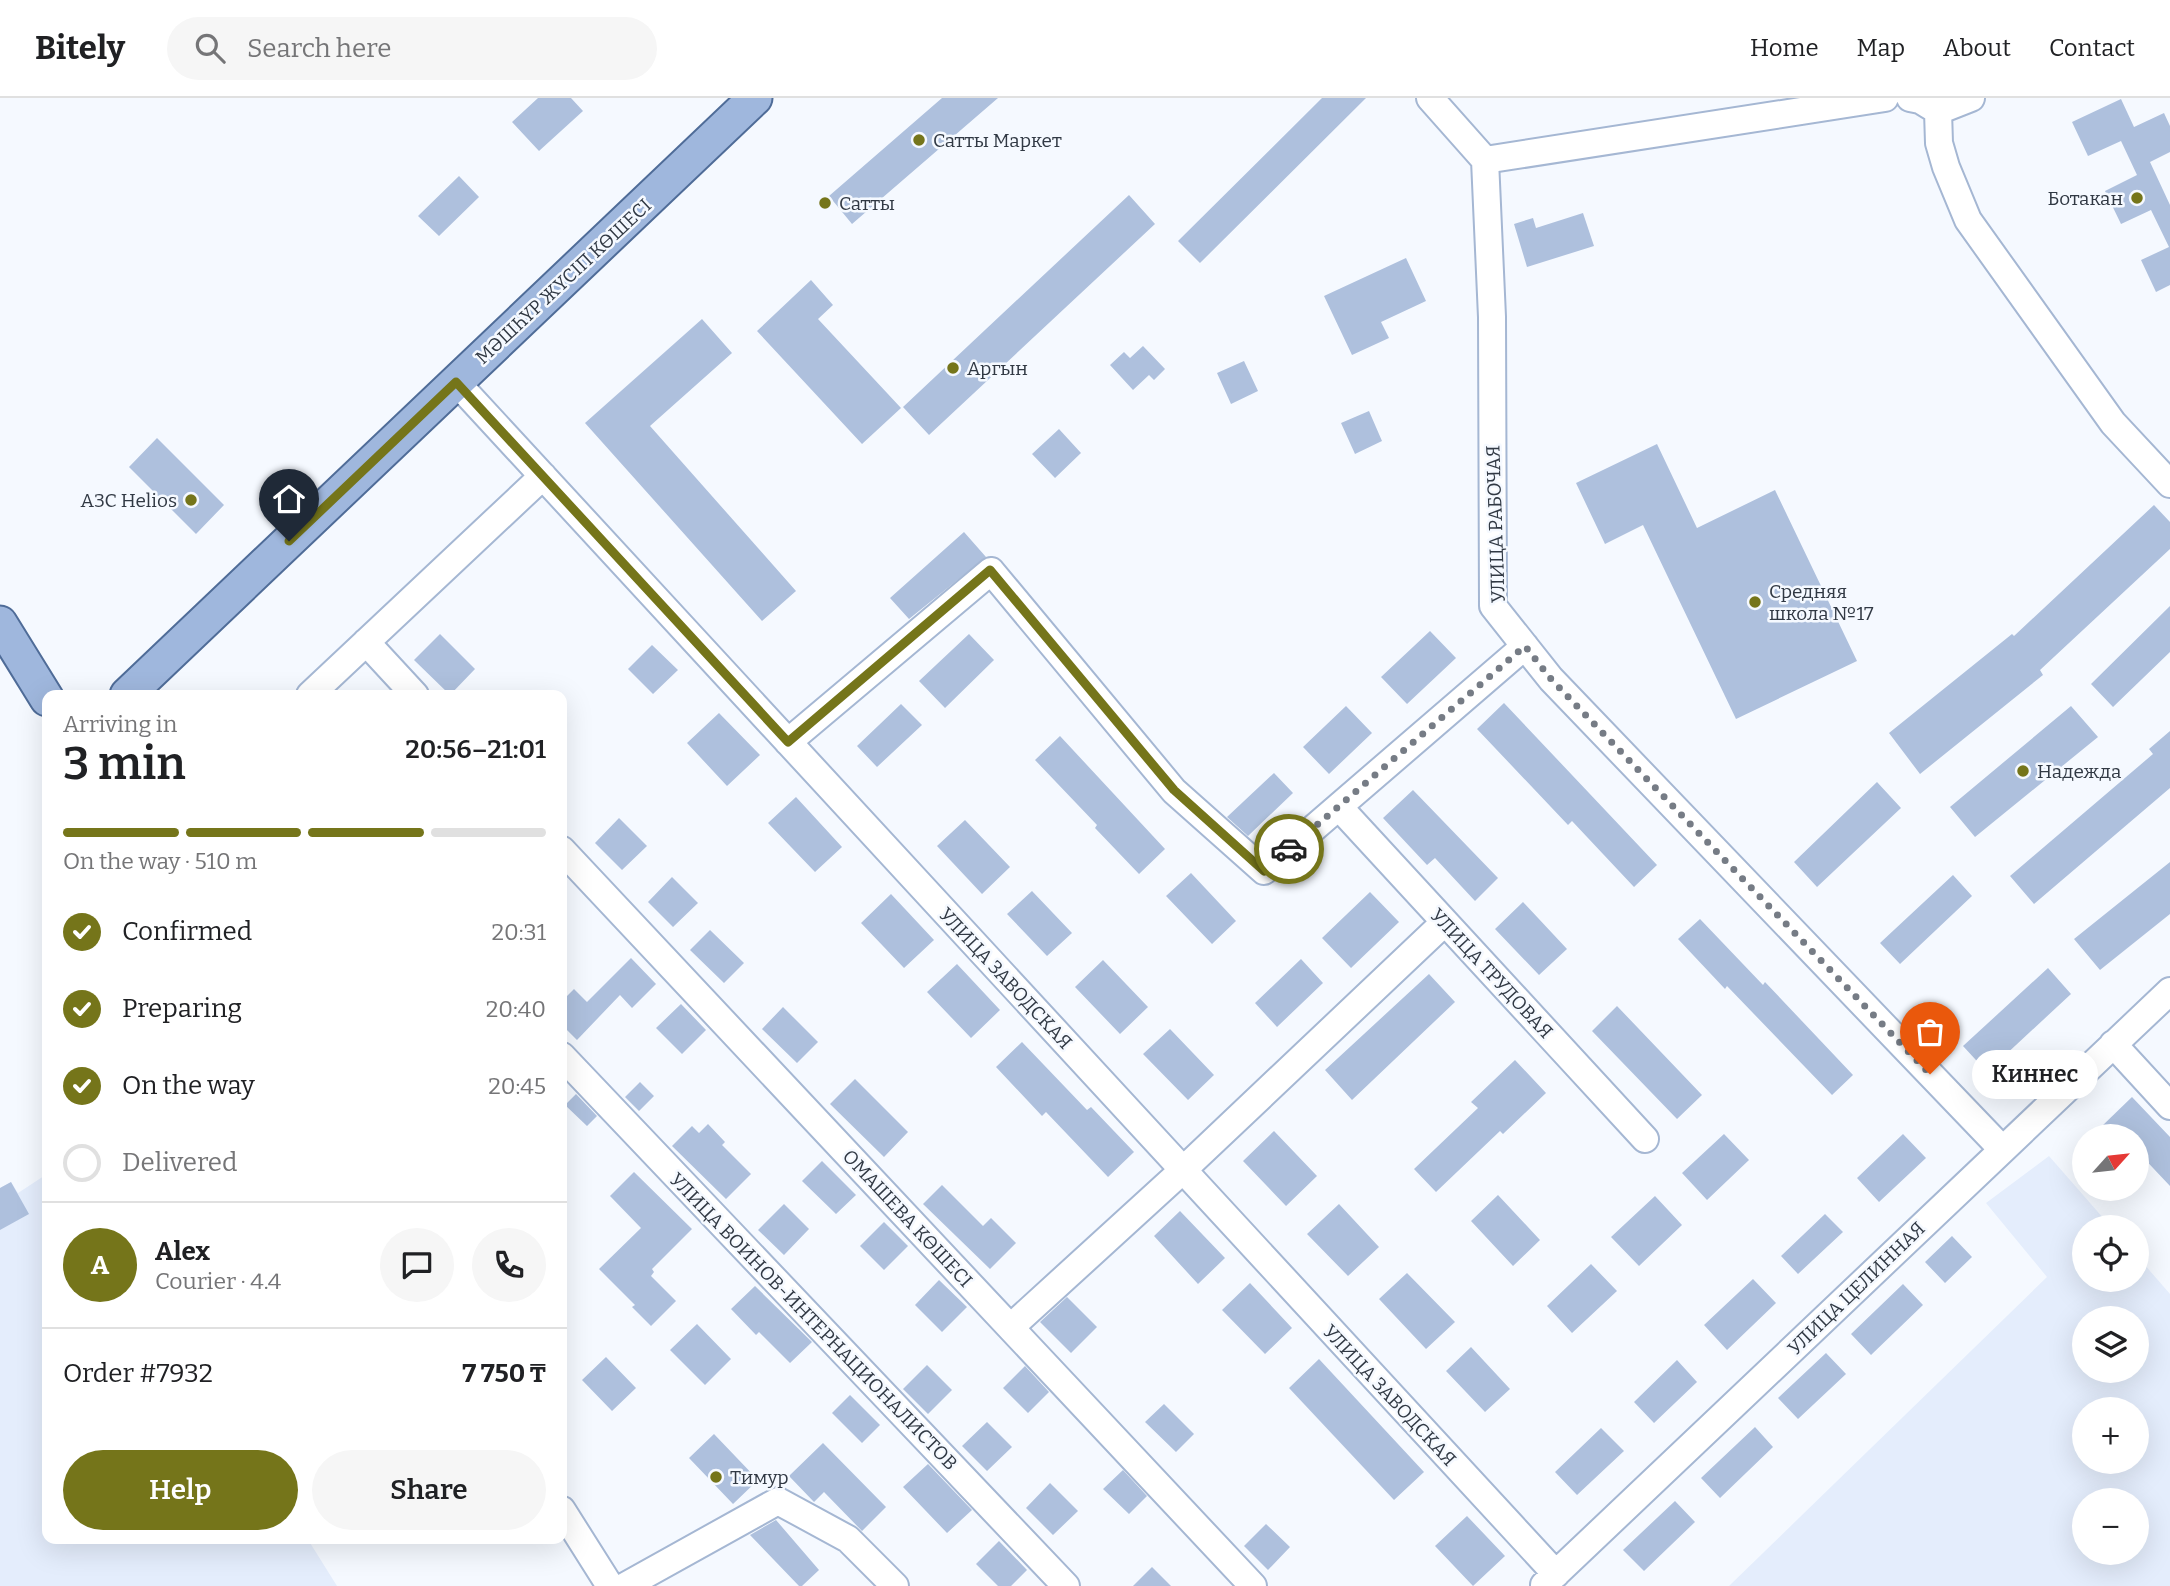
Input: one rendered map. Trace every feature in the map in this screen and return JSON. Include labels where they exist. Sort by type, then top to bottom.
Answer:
[{"type":"main road","name":"МӘШҺҮР ЖҮСІП КӨШЕСІ","points":[[132,690],[755,98]]},
{"type":"main road","points":[[0,623],[42,691]]},
{"type":"street","points":[[1430,98],[1485,160],[1812,105],[1885,98]]},
{"type":"street","points":[[1910,98],[1920,100],[1938,111]]},
{"type":"street","points":[[1938,111],[1971,98]]},
{"type":"street","points":[[1938,111],[1939,143],[1968,220],[2113,423],[2170,484]]},
{"type":"street","name":"УЛИЦА РАБОЧАЯ","points":[[1485,160],[1492,317],[1493,606],[1551,679],[2002,1149]]},
{"type":"street","name":"УЛИЦА ЗАВОДСКАЯ","points":[[456,382],[1183,1170],[1549,1580]]},
{"type":"street","points":[[315,690],[543,476]]},
{"type":"street","points":[[788,742],[990,570],[1174,790],[1264,871],[1525,646]]},
{"type":"street","points":[[366,642],[410,690]]},
{"type":"street","name":"УЛИЦА ТРУДОВАЯ","points":[[1339,807],[1646,1139]]},
{"type":"street","name":"ОМАШЕВА КӨШЕСІ","points":[[567,855],[1253,1586]]},
{"type":"street","points":[[1011,1328],[1183,1170],[1445,922]]},
{"type":"street","name":"УЛИЦА ЦЕЛИННАЯ","points":[[1549,1580],[2170,991]]},
{"type":"street","points":[[2113,1044],[2170,1105]]},
{"type":"street","name":"УЛИЦА ВОИНОВ-ИНТЕРНАЦИОНАЛИСТОВ","points":[[567,1061],[1066,1586]]},
{"type":"street","points":[[625,1586],[778,1501],[848,1539],[895,1586]]},
{"type":"street","points":[[567,1518],[610,1586]]},
{"type":"shaded area","points":[[2049,1156],[2072,1182],[2072,1201],[2088,1201],[2101,1215],[2072,1215],[2072,1292],[2149,1292],[2149,1270],[2170,1294],[2170,1586],[1729,1586],[2047,1277],[1986,1203]]},
{"type":"shaded area","points":[[42,1177],[42,1544],[311,1544],[337,1586],[0,1586],[0,1188],[11,1182],[18,1193]]},
{"type":"building","points":[[538,98],[571,98],[583,111],[539,151],[512,122]]},
{"type":"building","points":[[942,98],[998,98],[852,224],[829,196]]},
{"type":"building","points":[[1322,98],[1366,98],[1200,263],[1178,241]]},
{"type":"building","name":"Ботакан","points":[[2121,99],[2134,127],[2164,113],[2170,126],[2170,152],[2150,162],[2170,205],[2170,285],[2156,292],[2141,260],[2169,247],[2151,210],[2121,224],[2105,191],[2137,175],[2121,141],[2088,156],[2072,122]]},
{"type":"building","points":[[459,176],[479,197],[439,236],[418,216]]},
{"type":"building","points":[[1129,195],[1155,224],[929,435],[903,407]]},
{"type":"building","points":[[1583,213],[1594,246],[1527,267],[1514,224],[1533,218],[1536,228]]},
{"type":"building","points":[[1406,258],[1426,301],[1381,322],[1389,338],[1352,355],[1324,296]]},
{"type":"building","points":[[811,280],[833,305],[818,319],[901,408],[862,444],[757,331]]},
{"type":"building","points":[[702,319],[732,353],[650,426],[796,591],[762,621],[585,423]]},
{"type":"building","points":[[1143,346],[1165,369],[1154,380],[1149,375],[1133,390],[1110,365],[1124,352],[1130,358]]},
{"type":"building","points":[[1244,361],[1258,391],[1231,404],[1217,373]]},
{"type":"building","points":[[1369,411],[1382,441],[1355,454],[1341,423]]},
{"type":"building","points":[[1059,429],[1081,453],[1055,478],[1032,454]]},
{"type":"building","points":[[157,438],[224,505],[196,534],[129,467]]},
{"type":"building","name":"Средняя школа №17","points":[[1657,444],[1697,528],[1775,490],[1857,661],[1736,719],[1643,525],[1605,544],[1576,483]]},
{"type":"building","points":[[2154,505],[2170,522],[2170,549],[2040,670],[2043,675],[1920,774],[1889,733],[2012,634],[2014,636]]},
{"type":"building","points":[[964,532],[986,557],[909,619],[890,598]]},
{"type":"building","points":[[2170,606],[2170,652],[2113,707],[2091,684]]},
{"type":"building","points":[[1430,631],[1456,658],[1407,704],[1381,677]]},
{"type":"building","points":[[440,634],[475,669],[455,690],[445,690],[414,660]]},
{"type":"building","points":[[969,634],[994,660],[945,708],[919,681]]},
{"type":"building","points":[[652,645],[678,670],[653,694],[628,669]]},
{"type":"building","points":[[1504,703],[1657,865],[1634,887],[1572,821],[1568,825],[1477,729]]},
{"type":"building","points":[[901,704],[922,725],[877,767],[857,746]]},
{"type":"building","points":[[1346,706],[1372,733],[1329,774],[1303,747]]},
{"type":"building","points":[[2071,706],[2098,737],[1975,837],[1950,807]]},
{"type":"building","points":[[719,713],[760,755],[727,786],[687,743]]},
{"type":"building","points":[[2170,731],[2170,788],[2034,904],[2010,876],[2153,754],[2149,749]]},
{"type":"building","points":[[1060,736],[1165,849],[1139,874],[1035,760]]},
{"type":"building","points":[[1274,773],[1293,793],[1248,836],[1227,817]]},
{"type":"building","points":[[1877,782],[1901,808],[1817,887],[1794,862]]},
{"type":"building","points":[[1413,790],[1498,878],[1475,901],[1435,858],[1427,865],[1383,818]]},
{"type":"building","points":[[796,797],[842,847],[815,872],[768,823]]},
{"type":"building","points":[[619,818],[647,846],[622,870],[595,843]]},
{"type":"building","points":[[965,820],[1010,867],[982,894],[937,846]]},
{"type":"building","points":[[2170,862],[2170,914],[2100,970],[2074,939]]},
{"type":"building","points":[[1191,873],[1236,921],[1212,944],[1166,896]]},
{"type":"building","points":[[1953,875],[1972,896],[1900,964],[1880,943]]},
{"type":"building","points":[[672,877],[698,903],[673,927],[648,902]]},
{"type":"building","points":[[1032,891],[1072,933],[1047,956],[1007,914]]},
{"type":"building","points":[[1370,892],[1399,922],[1351,968],[1322,938]]},
{"type":"building","points":[[891,894],[934,940],[904,968],[861,923]]},
{"type":"building","points":[[1523,902],[1567,949],[1539,975],[1495,929]]},
{"type":"building","points":[[1700,919],[1763,985],[1765,982],[1853,1075],[1832,1095],[1678,939]]},
{"type":"building","points":[[710,930],[744,963],[724,983],[690,950]]},
{"type":"building","points":[[631,958],[656,984],[632,1008],[620,995],[577,1040],[567,1030],[567,996],[574,989],[587,1002]]},
{"type":"building","points":[[1301,959],[1323,983],[1277,1027],[1255,1003]]},
{"type":"building","points":[[1103,960],[1148,1007],[1120,1034],[1075,987]]},
{"type":"building","points":[[957,964],[1000,1010],[971,1038],[927,992]]},
{"type":"building","points":[[2048,968],[2071,994],[1987,1072],[1963,1046]]},
{"type":"building","points":[[1429,974],[1455,1002],[1352,1100],[1325,1070]]},
{"type":"building","points":[[681,1004],[706,1030],[682,1054],[656,1028]]},
{"type":"building","points":[[1617,1006],[1702,1095],[1677,1119],[1592,1031]]},
{"type":"building","points":[[783,1007],[818,1042],[797,1063],[762,1029]]},
{"type":"building","points":[[1170,1029],[1214,1075],[1188,1100],[1143,1054]]},
{"type":"building","points":[[1022,1042],[1087,1110],[1091,1107],[1134,1152],[1108,1177],[1046,1112],[1042,1116],[996,1067]]},
{"type":"building","points":[[1515,1060],[1546,1093],[1503,1134],[1500,1131],[1436,1192],[1414,1169],[1478,1108],[1471,1102]]},
{"type":"building","points":[[855,1079],[908,1132],[884,1157],[830,1104]]},
{"type":"building","points":[[640,1082],[654,1096],[639,1111],[625,1097]]},
{"type":"building","points":[[576,1094],[597,1116],[587,1126],[567,1107],[567,1103]]},
{"type":"building","points":[[2132,1097],[2170,1137],[2170,1186],[2149,1164],[2149,1124],[2104,1124]]},
{"type":"building","points":[[708,1124],[725,1142],[722,1145],[751,1174],[726,1199],[672,1146],[692,1126],[699,1133]]},
{"type":"building","points":[[1274,1131],[1317,1176],[1286,1206],[1243,1161]]},
{"type":"building","points":[[1724,1134],[1749,1160],[1707,1200],[1682,1173]]},
{"type":"building","points":[[1903,1134],[1926,1158],[1879,1202],[1857,1178]]},
{"type":"building","points":[[822,1161],[856,1195],[836,1214],[802,1181]]},
{"type":"building","points":[[634,1172],[692,1229],[652,1269],[654,1272],[651,1276],[676,1301],[651,1326],[632,1307],[635,1305],[599,1269],[641,1228],[610,1196]]},
{"type":"building","points":[[11,1182],[29,1214],[0,1230],[0,1188]]},
{"type":"building","points":[[942,1185],[983,1226],[991,1218],[1016,1243],[990,1269],[923,1204]]},
{"type":"building","points":[[1498,1195],[1540,1240],[1513,1266],[1471,1221]]},
{"type":"building","points":[[1655,1196],[1682,1225],[1639,1266],[1611,1237]]},
{"type":"building","points":[[784,1204],[809,1229],[784,1255],[758,1230]]},
{"type":"building","points":[[1339,1204],[1379,1247],[1348,1276],[1307,1234]]},
{"type":"building","points":[[1180,1211],[1225,1258],[1198,1284],[1154,1236]]},
{"type":"building","points":[[1825,1214],[1843,1232],[1798,1274],[1781,1256]]},
{"type":"building","points":[[884,1222],[908,1246],[884,1270],[860,1246]]},
{"type":"building","points":[[1952,1236],[1972,1257],[1945,1283],[1925,1262]]},
{"type":"building","points":[[1591,1264],[1617,1291],[1572,1333],[1547,1306]]},
{"type":"building","points":[[1407,1273],[1455,1322],[1426,1349],[1379,1299]]},
{"type":"building","points":[[1753,1279],[1776,1303],[1727,1350],[1704,1325]]},
{"type":"building","points":[[939,1280],[967,1307],[942,1332],[915,1305]]},
{"type":"building","points":[[1250,1283],[1292,1328],[1265,1354],[1222,1310]]},
{"type":"building","points":[[1903,1284],[1923,1305],[1871,1355],[1851,1334]]},
{"type":"building","points":[[755,1286],[812,1342],[790,1363],[759,1332],[756,1335],[731,1309]]},
{"type":"building","points":[[1067,1297],[1097,1327],[1071,1353],[1040,1322]]},
{"type":"building","points":[[697,1324],[731,1359],[705,1385],[670,1350]]},
{"type":"building","points":[[1471,1347],[1510,1389],[1485,1412],[1446,1371]]},
{"type":"building","points":[[1826,1353],[1846,1374],[1798,1419],[1778,1398]]},
{"type":"building","points":[[606,1357],[636,1388],[612,1411],[582,1380]]},
{"type":"building","points":[[1319,1359],[1424,1472],[1394,1500],[1289,1388]]},
{"type":"building","points":[[1677,1360],[1697,1382],[1654,1423],[1634,1402]]},
{"type":"building","points":[[927,1365],[952,1390],[928,1414],[903,1389]]},
{"type":"building","points":[[1025,1366],[1049,1392],[1028,1413],[1003,1388]]},
{"type":"building","points":[[850,1395],[880,1425],[862,1443],[832,1413]]},
{"type":"building","points":[[1164,1404],[1194,1434],[1176,1452],[1145,1422]]},
{"type":"building","points":[[987,1422],[1012,1447],[987,1471],[962,1446]]},
{"type":"building","points":[[1755,1427],[1773,1447],[1720,1498],[1701,1478]]},
{"type":"building","points":[[1601,1428],[1624,1451],[1577,1495],[1555,1472]]},
{"type":"building","points":[[714,1434],[758,1480],[733,1504],[689,1458]]},
{"type":"building","points":[[823,1443],[886,1507],[862,1531],[824,1492],[814,1502],[789,1476]]},
{"type":"building","points":[[928,1464],[972,1510],[947,1533],[903,1487]]},
{"type":"building","points":[[1123,1470],[1147,1496],[1129,1514],[1103,1489]]},
{"type":"building","points":[[1050,1483],[1078,1511],[1053,1535],[1026,1508]]},
{"type":"building","points":[[1675,1501],[1695,1522],[1644,1571],[1623,1550]]},
{"type":"building","points":[[1467,1516],[1505,1556],[1473,1586],[1435,1546]]},
{"type":"building","points":[[776,1520],[819,1570],[802,1586],[799,1586],[750,1535]]},
{"type":"building","points":[[1266,1524],[1290,1547],[1268,1570],[1244,1546]]},
{"type":"building","points":[[999,1541],[1027,1570],[1011,1586],[998,1586],[976,1564]]},
{"type":"building","points":[[1152,1567],[1171,1586],[1133,1586]]},
{"type":"way so far","points":[[1289,849],[1525,646],[1551,679],[1930,1074]]},
{"type":"place","name":"Сатты Маркет","points":[[919,140]]},
{"type":"place","name":"Ботакан","points":[[2137,198]]},
{"type":"place","name":"Сатты","points":[[825,203]]},
{"type":"place","name":"Аргын","points":[[953,368]]},
{"type":"place","name":"АЗС Helios","points":[[191,500]]},
{"type":"place","name":"Средняя школа №17","points":[[1755,602]]},
{"type":"place","name":"Надежда","points":[[2023,771]]},
{"type":"place","name":"Киннес","points":[[1930,1074]]},
{"type":"place","name":"Тимур","points":[[716,1477]]},
{"type":"route","points":[[289,541],[456,382],[788,742],[990,570],[1174,790],[1264,871],[1289,849]]}]
